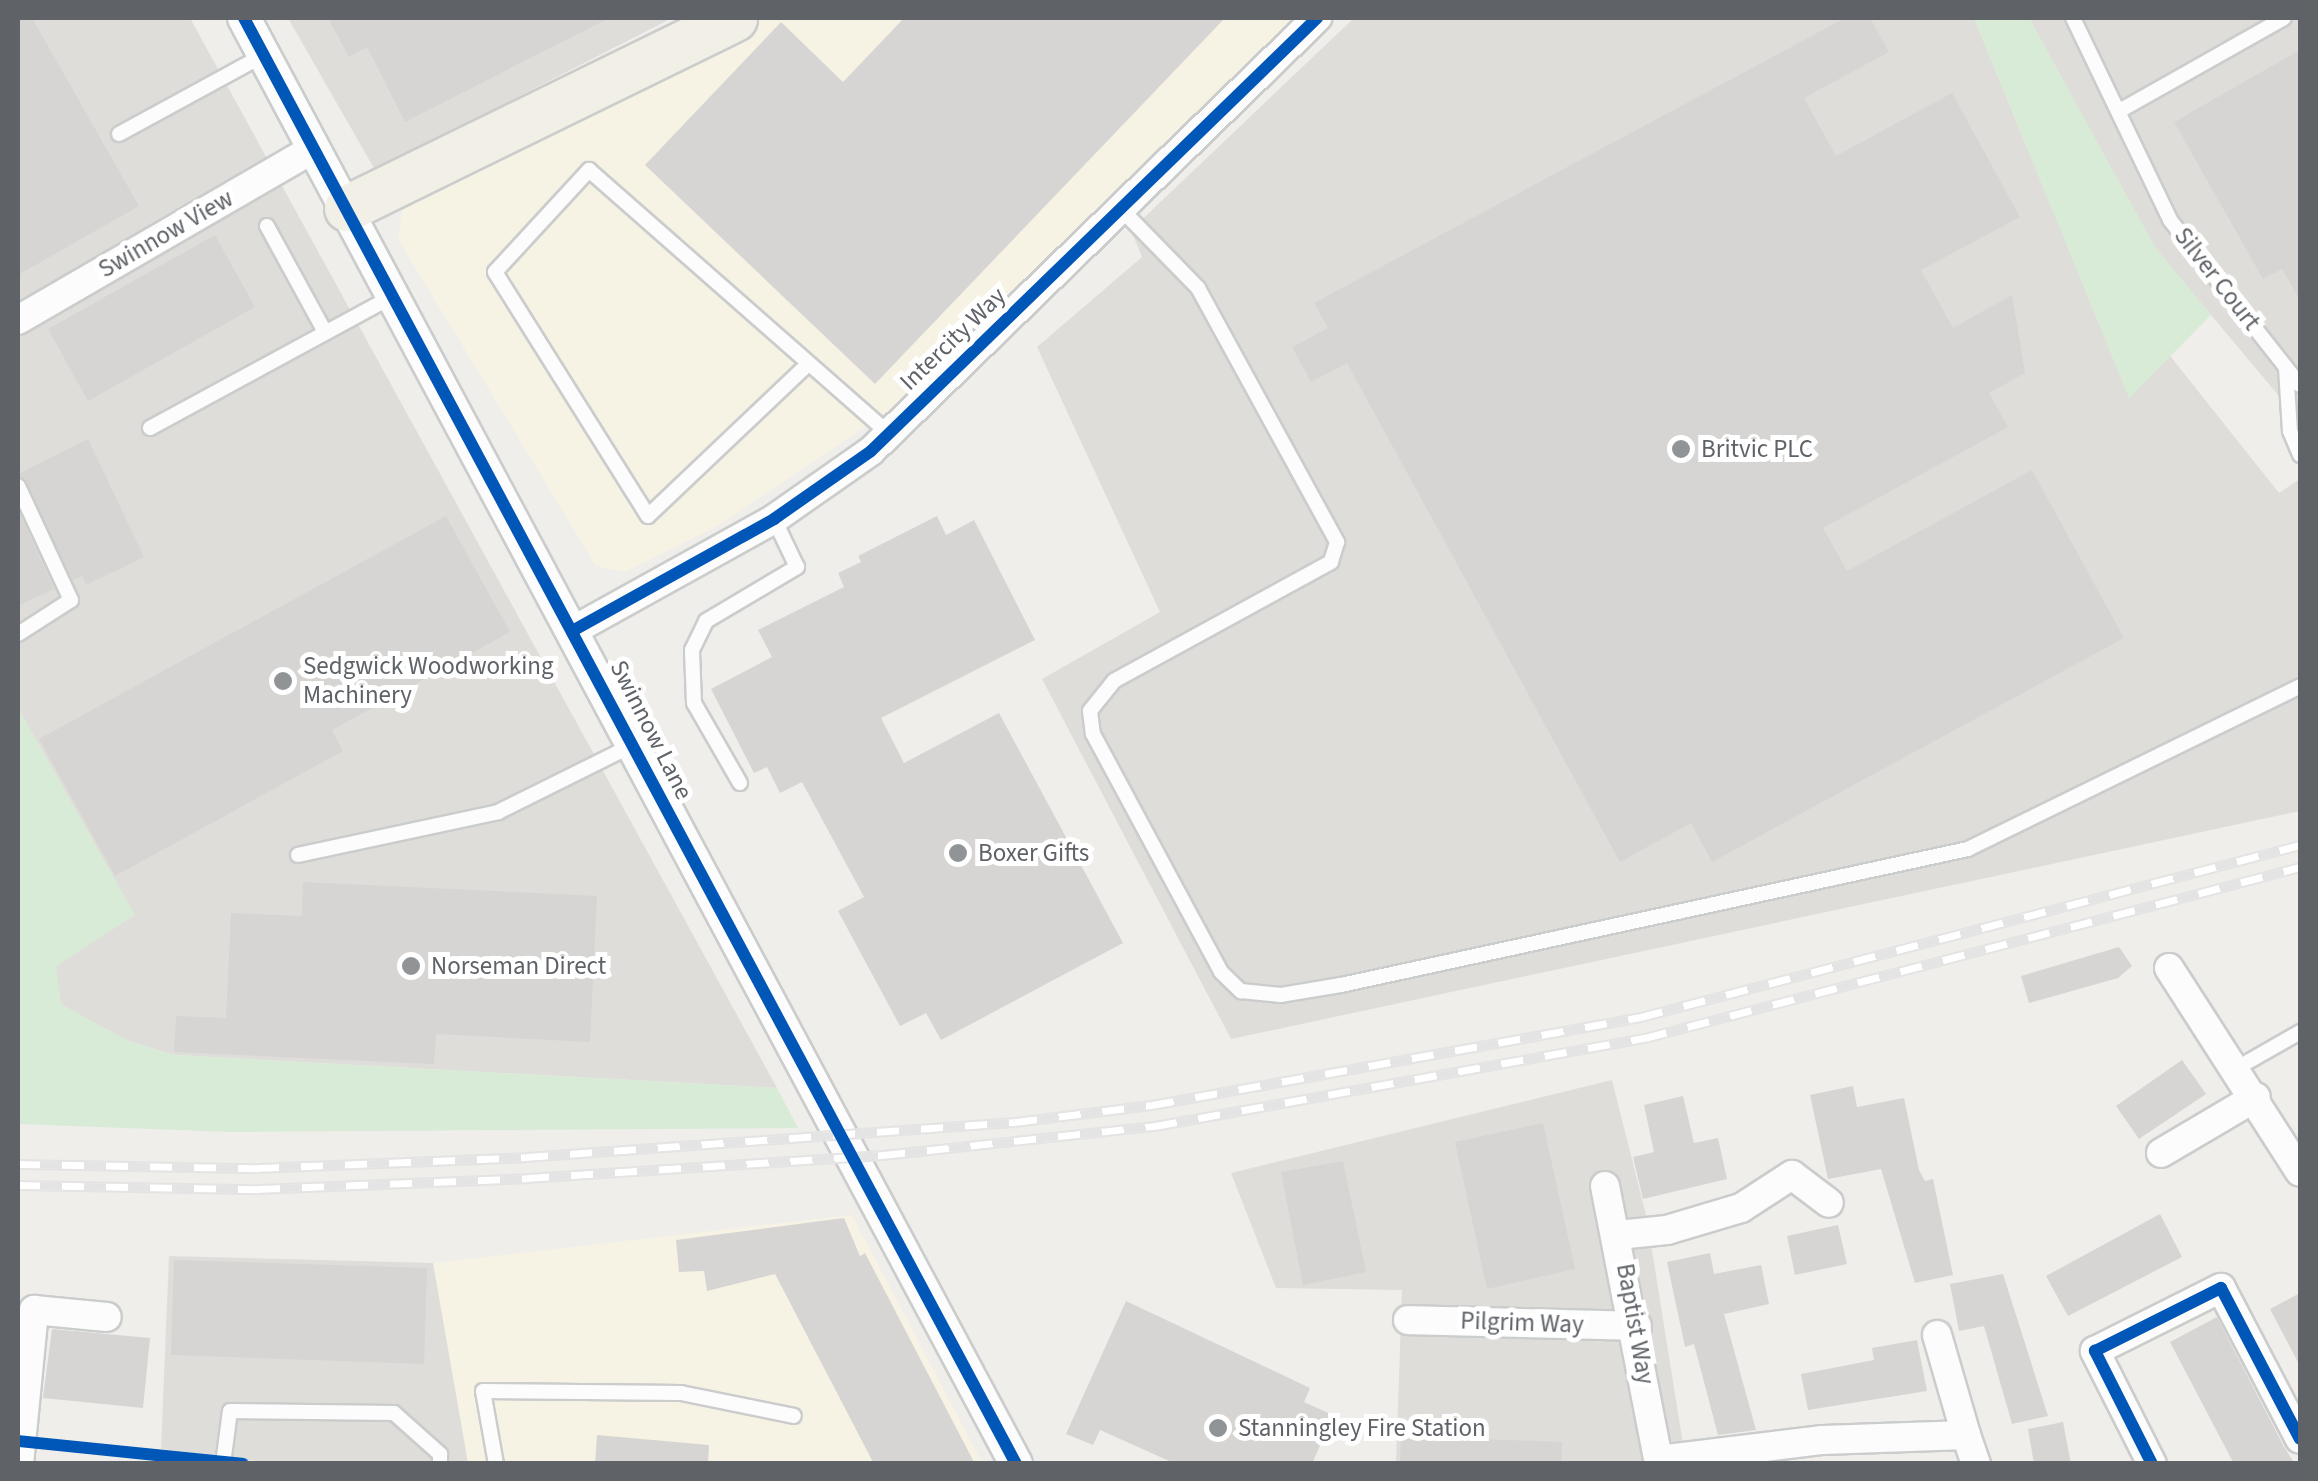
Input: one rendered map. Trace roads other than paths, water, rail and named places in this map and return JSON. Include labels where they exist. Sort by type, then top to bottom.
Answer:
[{"type":"highway","points":[[347,208],[734,18]]},
{"type":"street","name":"Swinnow Lane","points":[[244,18],[1016,1464]]},
{"type":"street","name":"Intercity Way","points":[[574,630],[774,518],[888,433],[1317,18]]},
{"type":"street","name":"Swinnow View","points":[[18,320],[316,148]]},
{"type":"street","points":[[2169,968],[2256,1097],[2300,1172]]},
{"type":"street","points":[[2161,1152],[2256,1097]]},
{"type":"street","points":[[1618,1234],[1741,1208],[1792,1175],[1829,1203]]},
{"type":"street","name":"Baptist Way","points":[[1605,1186],[1637,1326],[1659,1462]]},
{"type":"street","points":[[2152,1464],[2096,1352],[2221,1288],[2300,1440]]},
{"type":"street","points":[[19,1464],[26,1309],[107,1317]]},
{"type":"street","name":"Pilgrim Way","points":[[1408,1320],[1637,1326]]},
{"type":"street","points":[[1937,1335],[1976,1464]]},
{"type":"street","points":[[1659,1462],[1823,1440],[1966,1435]]},
{"type":"lane","name":"Silver Court","points":[[2073,18],[2122,110],[2170,220],[2300,386]]},
{"type":"lane","points":[[2122,110],[2284,18]]},
{"type":"lane","points":[[119,134],[264,55]]},
{"type":"lane","points":[[805,366],[648,516],[494,272],[589,170],[805,366],[888,433]]},
{"type":"lane","points":[[1120,208],[1198,288],[1337,542],[1331,562],[1114,681],[1090,711],[1093,734],[1220,972],[1242,992],[1282,995],[1341,985],[1968,849],[2300,686]]},
{"type":"lane","points":[[267,226],[326,332]]},
{"type":"lane","points":[[150,428],[394,295]]},
{"type":"lane","points":[[2286,367],[2290,431],[2300,455]]},
{"type":"lane","points":[[18,486],[71,600],[18,634]]},
{"type":"lane","points":[[740,784],[694,703],[692,650],[706,621],[798,567],[774,518]]},
{"type":"lane","points":[[298,855],[498,812],[632,746]]},
{"type":"lane","points":[[2237,1068],[2300,1032]]},
{"type":"lane","points":[[496,1464],[484,1391],[681,1393],[794,1416]]},
{"type":"lane","points":[[222,1464],[230,1411],[394,1413],[440,1454],[440,1464]]},
{"type":"railway","points":[[18,1164],[257,1168],[526,1157],[1015,1122],[1152,1105],[1641,1017],[2300,845]]},
{"type":"railway","points":[[18,1185],[258,1189],[527,1178],[883,1155],[1155,1126],[1645,1038],[2300,867]]},
{"type":"place","name":"Britvic PLC","points":[[1681,449]]},
{"type":"place","name":"Sedgwick Woodworking Machinery","points":[[283,681]]},
{"type":"place","name":"Boxer Gifts","points":[[958,853]]},
{"type":"place","name":"Norseman Direct","points":[[411,966]]},
{"type":"place","name":"Stanningley Fire Station","points":[[1218,1428]]}]
